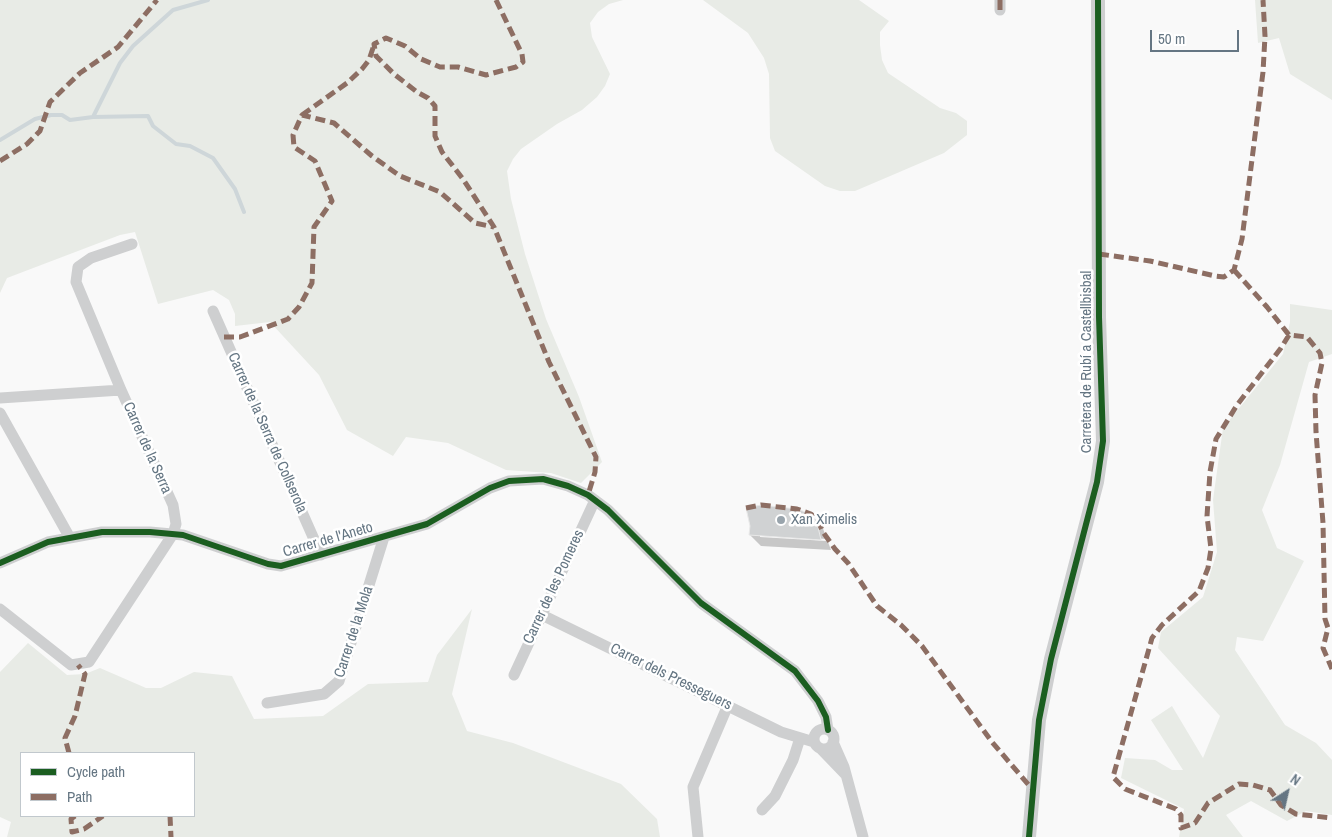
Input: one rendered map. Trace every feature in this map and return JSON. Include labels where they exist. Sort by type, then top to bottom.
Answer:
[{"type":"street","name":"Carretera de Rubí a Castellbisbal","points":[[1029,837],[1039,720],[1051,659],[1097,482],[1103,441],[1099,317],[1098,0]]},
{"type":"street","name":"Carrer de la Serra","points":[[132,244],[92,258],[78,267],[76,282],[121,390],[173,505],[176,524],[173,534]]},
{"type":"street","name":"Carrer de la Serra de Collserola","points":[[213,311],[321,555]]},
{"type":"street","points":[[0,398],[121,390]]},
{"type":"street","points":[[0,413],[70,538]]},
{"type":"street","name":"Carrer de l'Aneto","points":[[0,563],[48,542],[102,532],[183,535],[268,564],[281,566],[427,524],[490,488],[509,481],[543,479],[568,486],[595,500],[608,510],[701,603],[795,671],[820,707],[819,737]]},
{"type":"street","name":"Carrer de les Pomeres","points":[[514,675],[595,500]]},
{"type":"street","points":[[0,609],[71,665],[89,662],[173,534]]},
{"type":"street","name":"Carrer de la Mola","points":[[267,703],[324,694],[340,681],[384,537]]},
{"type":"street","name":"Carrer dels Presseguers","points":[[542,615],[781,732],[800,738]]},
{"type":"street","points":[[698,837],[693,787],[728,705]]},
{"type":"street","points":[[762,810],[775,796],[800,738],[819,737]]},
{"type":"street","points":[[819,737],[826,749],[833,742],[846,775],[863,837]]},
{"type":"street","points":[[819,737],[846,775]]},
{"type":"shaded area","points":[[0,0],[623,0],[609,4],[598,12],[590,23],[592,37],[610,74],[605,86],[597,97],[582,110],[557,124],[521,149],[507,171],[511,199],[525,254],[546,319],[579,397],[602,462],[581,483],[551,473],[506,470],[448,443],[406,437],[393,456],[347,430],[319,375],[270,322],[235,326],[235,314],[229,300],[213,290],[158,304],[135,232],[120,235],[7,278],[0,293]]},
{"type":"shaded area","points":[[703,0],[859,0],[889,21],[880,32],[882,60],[888,73],[940,108],[956,113],[967,121],[967,135],[944,153],[855,191],[840,191],[825,186],[775,151],[770,138],[769,74],[764,58],[748,33]]},
{"type":"shaded area","points":[[1255,0],[1332,0],[1332,100],[1290,74],[1279,38],[1258,43]]},
{"type":"shaded area","points":[[1290,304],[1332,310],[1332,354],[1309,362],[1280,465],[1262,510],[1277,548],[1304,561],[1263,641],[1237,637],[1235,650],[1285,725],[1316,743],[1332,760],[1332,815],[1306,811],[1287,821],[1251,801],[1226,815],[1243,837],[1179,837],[1184,809],[1121,778],[1125,758],[1155,760],[1172,770],[1183,770],[1151,720],[1172,706],[1203,758],[1220,716],[1158,648],[1161,632],[1203,597],[1217,552],[1213,500],[1223,428],[1283,354],[1290,322]]},
{"type":"shaded area","points":[[472,609],[452,694],[467,731],[513,743],[621,784],[657,819],[660,837],[7,837],[11,822],[0,817],[0,672],[28,643],[67,675],[85,674],[100,668],[146,688],[161,688],[194,672],[232,676],[254,719],[323,716],[368,684],[428,682],[437,655]]},
{"type":"building","name":"Xan Ximelis","points":[[761,505],[797,509],[811,514],[818,527],[821,540],[749,535],[750,526],[746,508]]},
{"type":"waterway","points":[[0,140],[35,119],[51,115],[62,115],[70,120],[93,117],[120,63],[133,46],[173,10],[208,0]]},
{"type":"waterway","points":[[93,117],[148,116],[153,126],[176,144],[190,146],[213,158],[235,189],[244,212]]},
{"type":"marked path","points":[[0,161],[27,144],[40,131],[50,102],[80,73],[118,47],[157,0]]},
{"type":"marked path","points":[[496,0],[522,54],[523,62],[516,67],[486,75],[458,67],[440,67],[421,59],[405,46],[386,38],[374,44],[376,56],[394,74],[428,98],[435,106],[435,136],[442,152],[463,179],[494,227],[549,362],[596,457],[595,472],[588,495]]},
{"type":"marked path","points":[[1000,0],[1000,10]]},
{"type":"marked path","points":[[1099,254],[1150,261],[1215,276],[1224,277],[1234,270],[1242,239],[1263,72],[1265,36],[1263,0]]},
{"type":"marked path","points":[[302,115],[347,83],[362,69],[369,60],[374,45]]},
{"type":"marked path","points":[[224,337],[240,337],[288,319],[299,307],[312,283],[314,227],[332,201],[315,161],[294,147],[293,135],[302,115],[334,123],[372,156],[400,176],[440,192],[475,223],[494,227]]},
{"type":"marked path","points":[[1234,270],[1289,335],[1307,337],[1320,353],[1322,363],[1315,395],[1323,523],[1325,619],[1328,628],[1323,648],[1332,669]]},
{"type":"marked path","points":[[1289,335],[1237,405],[1216,439],[1210,472],[1207,516],[1211,549],[1208,568],[1199,591],[1162,625],[1152,638],[1113,777],[1125,789],[1176,809],[1181,815],[1181,828],[1195,823],[1208,803],[1239,784],[1253,785],[1270,790],[1281,805],[1296,814],[1332,818]]},
{"type":"marked path","points":[[746,508],[761,505],[797,509],[811,514],[818,521],[823,532],[848,563],[877,606],[901,625],[922,646],[992,742],[1033,790]]},
{"type":"marked path","points":[[69,752],[65,738],[75,716],[85,674],[78,665]]},
{"type":"marked path","points":[[74,817],[71,819],[72,832],[84,829],[102,817]]},
{"type":"marked path","points":[[170,817],[171,837]]},
{"type":"cycle path","points":[[1029,837],[1039,720],[1051,659],[1097,482],[1103,441],[1099,317],[1098,0]]},
{"type":"cycle path","points":[[0,563],[48,542],[102,532],[150,532],[183,535],[268,564],[281,566],[427,524],[490,488],[509,481],[543,479],[568,486],[588,495],[608,510],[701,603],[795,671],[818,701],[826,717],[828,730]]},
{"type":"place","name":"Xan Ximelis","points":[[781,520]]}]
